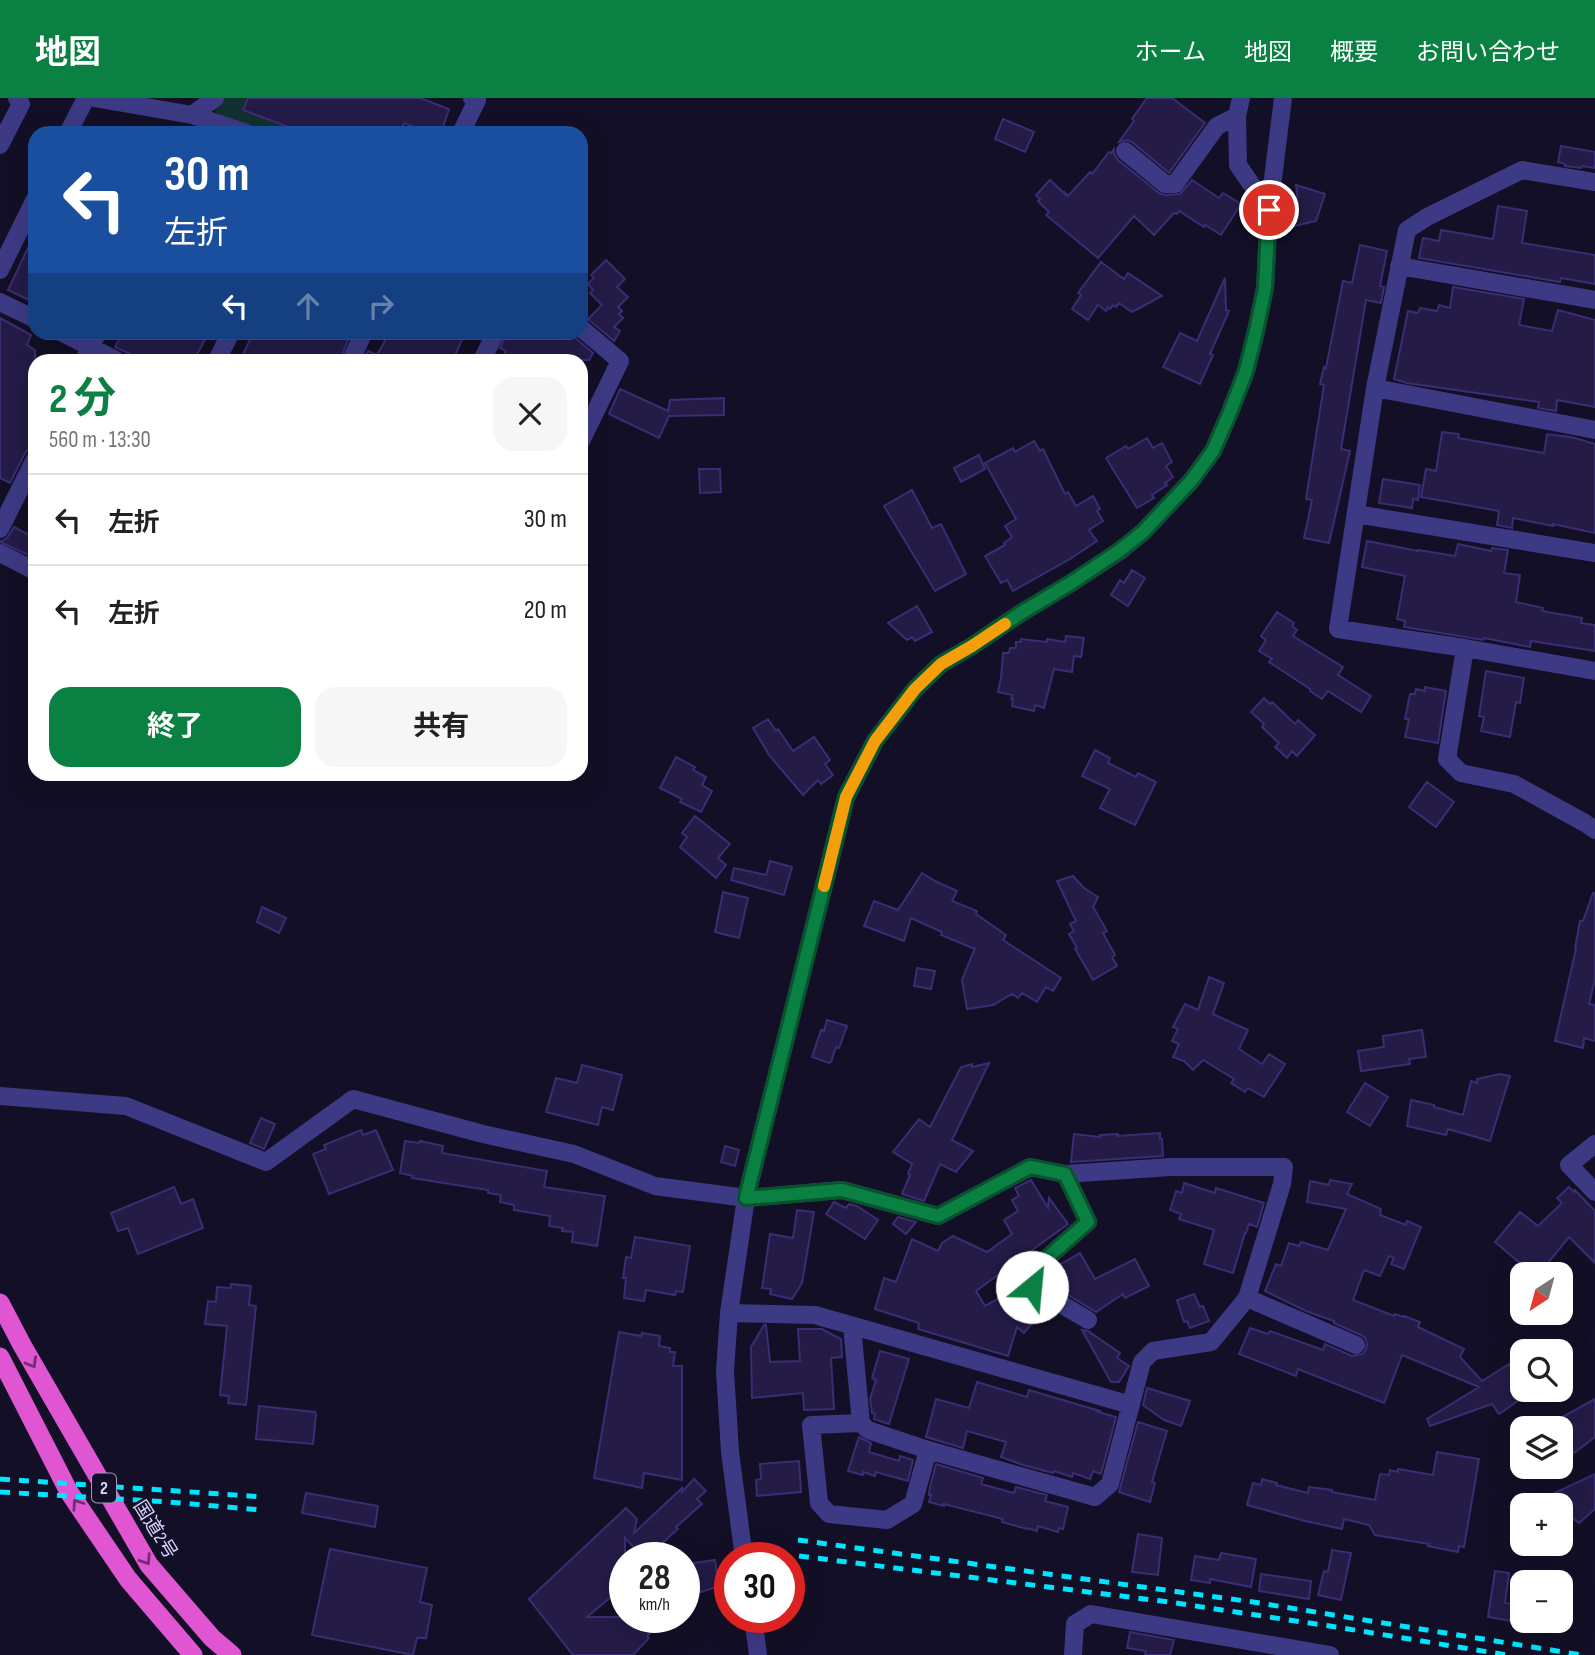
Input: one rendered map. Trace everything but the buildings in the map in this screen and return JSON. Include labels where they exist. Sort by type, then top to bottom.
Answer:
[{"type":"highway","name":"国道2号","points":[[0,1303],[149,1565],[212,1638],[232,1655]]},
{"type":"highway","name":"2","points":[[0,1357],[69,1493],[128,1579],[193,1655]]},
{"type":"street","points":[[0,145],[21,103],[17,98]]},
{"type":"street","points":[[72,126],[86,98]]},
{"type":"street","points":[[94,98],[216,126]]},
{"type":"street","points":[[198,122],[215,98]]},
{"type":"street","points":[[464,126],[477,100],[472,98]]},
{"type":"street","points":[[1241,98],[1237,116],[1238,165],[1269,210]]},
{"type":"street","points":[[742,1542],[730,1452],[725,1371],[729,1313],[746,1198],[846,797],[875,741],[915,689],[941,664],[1119,551],[1143,532],[1191,481],[1213,451],[1246,371],[1265,288],[1269,210],[1283,98]]},
{"type":"street","points":[[1125,151],[1165,184],[1175,184],[1217,125],[1237,116]]},
{"type":"street","points":[[1595,182],[1522,170],[1427,216],[1407,230],[1375,388],[1338,629],[1595,671]]},
{"type":"street","points":[[0,270],[28,214]]},
{"type":"street","points":[[1399,266],[1595,300]]},
{"type":"street","points":[[0,302],[28,316]]},
{"type":"street","points":[[588,334],[620,361],[588,427]]},
{"type":"street","points":[[1375,388],[1595,429]]},
{"type":"street","points":[[0,529],[28,473]]},
{"type":"street","points":[[1356,514],[1595,553]]},
{"type":"street","points":[[0,553],[28,567]]},
{"type":"street","points":[[1465,648],[1447,759],[1461,773],[1514,784],[1595,830]]},
{"type":"street","points":[[0,1096],[126,1106],[266,1161],[353,1099],[483,1134],[574,1154],[655,1186],[746,1198],[842,1190],[938,1216],[1030,1167],[1065,1174],[1171,1167],[1284,1167],[1282,1184],[1247,1298],[1211,1342],[1153,1351],[1142,1362],[1110,1484],[1095,1497],[928,1450],[868,1430],[861,1423],[852,1326]]},
{"type":"street","points":[[1595,1144],[1569,1165],[1595,1192]]},
{"type":"street","points":[[1065,1174],[1088,1222],[1032,1271],[1032,1287],[1088,1320]]},
{"type":"street","points":[[1247,1298],[1356,1345]]},
{"type":"street","points":[[729,1313],[815,1315],[1130,1405]]},
{"type":"street","points":[[861,1423],[811,1425],[819,1503],[829,1514],[887,1520],[913,1504],[928,1450]]},
{"type":"street","points":[[1073,1655],[1075,1624],[1091,1614],[1330,1655]]},
{"type":"street","points":[[755,1633],[758,1655]]},
{"type":"green space","points":[[210,98],[387,98],[372,126],[221,126]]},
{"type":"railway","points":[[0,1479],[265,1497]]},
{"type":"railway","points":[[0,1492],[262,1510]]},
{"type":"railway","points":[[798,1540],[1253,1602],[1582,1655]]},
{"type":"railway","points":[[805,1557],[1169,1602],[1507,1655]]},
{"type":"slow traffic","points":[[824,886],[846,797],[875,741],[915,689],[941,664],[1005,624]]},
{"type":"route","points":[[1032,1287],[1032,1271],[1088,1222],[1065,1174],[1030,1167],[938,1216],[842,1190],[746,1198],[846,797],[875,741],[915,689],[941,664],[1119,551],[1143,532],[1191,481],[1213,451],[1246,371],[1265,288],[1269,210]]}]
